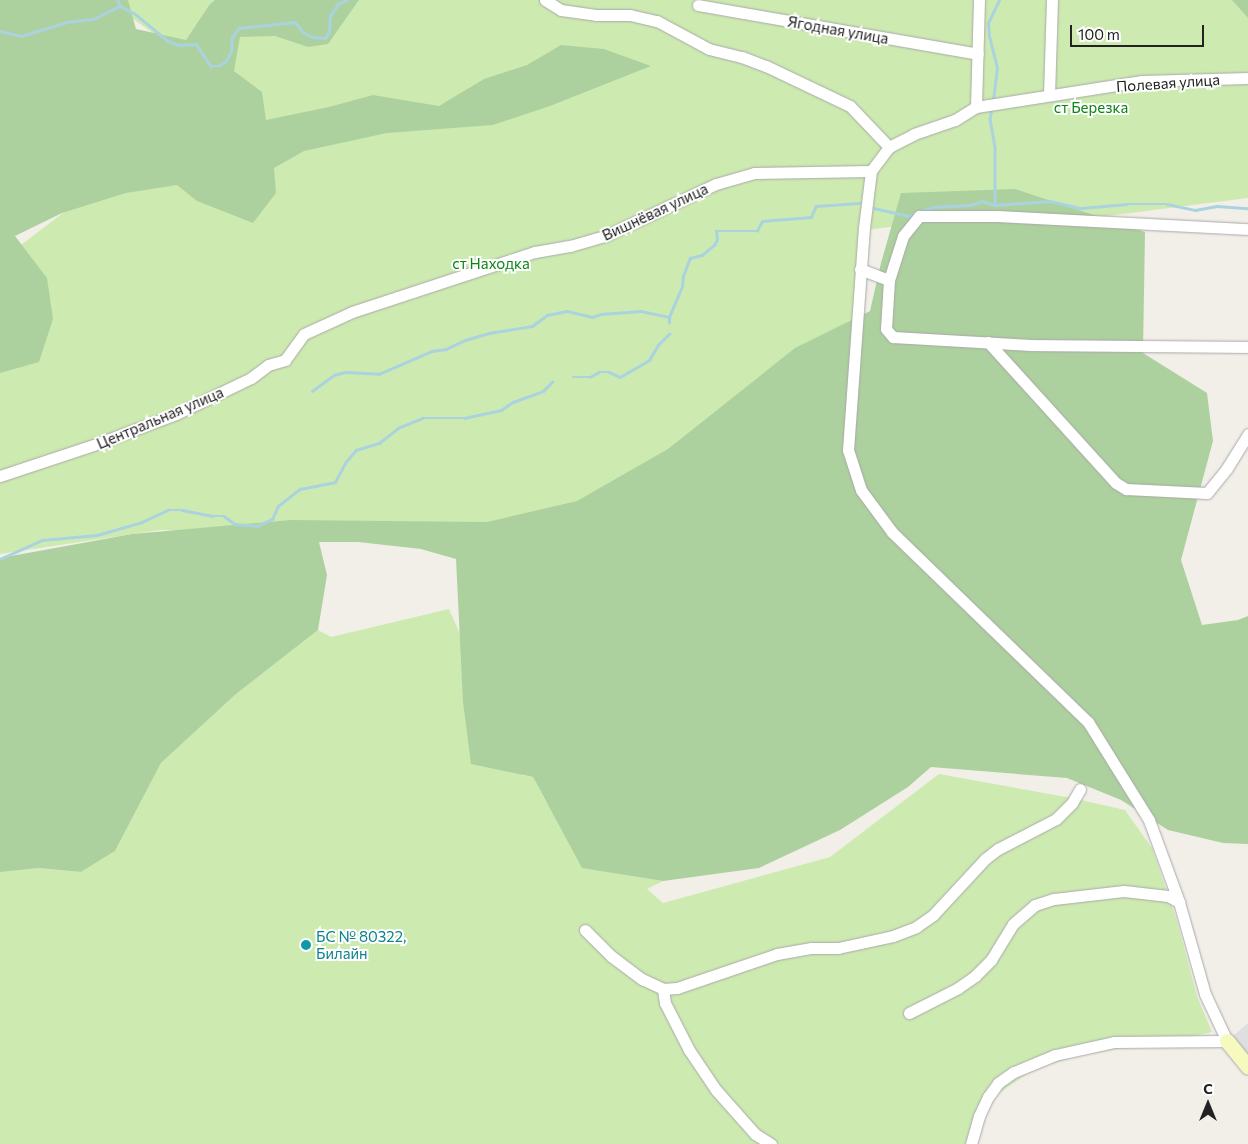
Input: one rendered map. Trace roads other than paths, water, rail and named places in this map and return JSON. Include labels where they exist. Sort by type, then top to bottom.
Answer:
[{"type":"street","points":[[545,0],[562,10],[596,15],[630,15],[658,21],[708,49],[742,57],[766,66],[850,106],[889,147],[871,171],[860,269],[848,450],[861,490],[892,532],[1088,722],[1149,820],[1179,902],[1205,994],[1227,1041],[1248,1067]]},
{"type":"street","points":[[979,0],[978,54],[980,106]]},
{"type":"street","points":[[1049,96],[1052,0]]},
{"type":"street","name":"Ягодная улица","points":[[698,5],[978,54]]},
{"type":"street","name":"Полевая улица","points":[[889,147],[914,134],[955,120],[980,106],[1142,81],[1248,78]]},
{"type":"street","name":"Вишнёвая улица","points":[[304,334],[352,312],[534,252],[570,246],[605,236],[716,184],[754,173],[871,171]]},
{"type":"street","points":[[1248,229],[998,216],[919,216],[903,236],[889,280],[886,330],[893,337],[1031,345],[1248,347]]},
{"type":"street","points":[[860,269],[889,280]]},
{"type":"street","name":"Центральная улица","points":[[0,476],[99,444],[176,414],[251,378],[268,366],[285,360],[304,334]]},
{"type":"street","points":[[988,342],[1116,483],[1126,489],[1207,493],[1227,468],[1248,434]]},
{"type":"street","points":[[585,930],[611,956],[642,979],[663,990],[677,988],[778,954],[811,948],[838,948],[893,936],[916,927],[933,915],[985,859],[998,849],[1056,819],[1072,803],[1080,789]]},
{"type":"street","points":[[909,1013],[958,988],[975,976],[991,960],[1013,924],[1035,905],[1054,899],[1124,891],[1168,896],[1179,902]]},
{"type":"street","points":[[663,990],[665,1003],[689,1050],[712,1085],[755,1134],[772,1144]]},
{"type":"street","points":[[971,1144],[979,1116],[988,1097],[998,1083],[1014,1072],[1055,1055],[1114,1042],[1227,1041]]},
{"type":"waterway","points":[[118,0],[120,6],[134,13],[168,41],[179,45],[196,44],[211,66],[218,66],[226,61],[231,51],[232,37],[239,28],[295,22],[303,32],[312,37],[325,38],[329,31],[330,16],[338,4],[347,0]]},
{"type":"waterway","points":[[993,100],[997,68],[989,37],[988,23],[999,0]]},
{"type":"waterway","points":[[0,31],[21,36],[67,22],[93,19],[120,6]]},
{"type":"waterway","points":[[992,108],[990,119],[995,147],[995,204]]},
{"type":"waterway","points":[[921,211],[933,207],[970,205],[982,201],[995,205],[1050,201],[1081,208],[1127,204],[1167,204],[1195,210],[1217,206],[1248,208]]},
{"type":"waterway","points":[[669,323],[669,317],[682,287],[683,276],[690,258],[702,255],[714,245],[717,240],[716,231],[757,231],[762,221],[811,217],[816,206],[859,203]]},
{"type":"waterway","points":[[874,208],[908,216],[916,213]]},
{"type":"waterway","points":[[312,391],[334,375],[345,372],[379,374],[432,351],[446,349],[465,340],[489,333],[532,326],[547,315],[567,311],[592,317],[601,314],[641,311],[669,317]]},
{"type":"waterway","points":[[573,377],[590,377],[599,372],[609,372],[620,377],[649,360],[658,345],[669,334]]},
{"type":"waterway","points":[[0,559],[42,540],[97,535],[142,522],[168,510],[224,516],[235,524],[257,526],[272,519],[278,506],[300,489],[335,482],[345,463],[356,450],[379,443],[398,428],[423,418],[464,418],[501,410],[513,402],[543,391],[552,382]]},
{"type":"place","name":"БС № 80322, Билайн","points":[[306,945]]},
{"type":"park label","name":"ст Березка","points":[[1091,108]]},
{"type":"park label","name":"ст Находка","points":[[491,264]]}]
